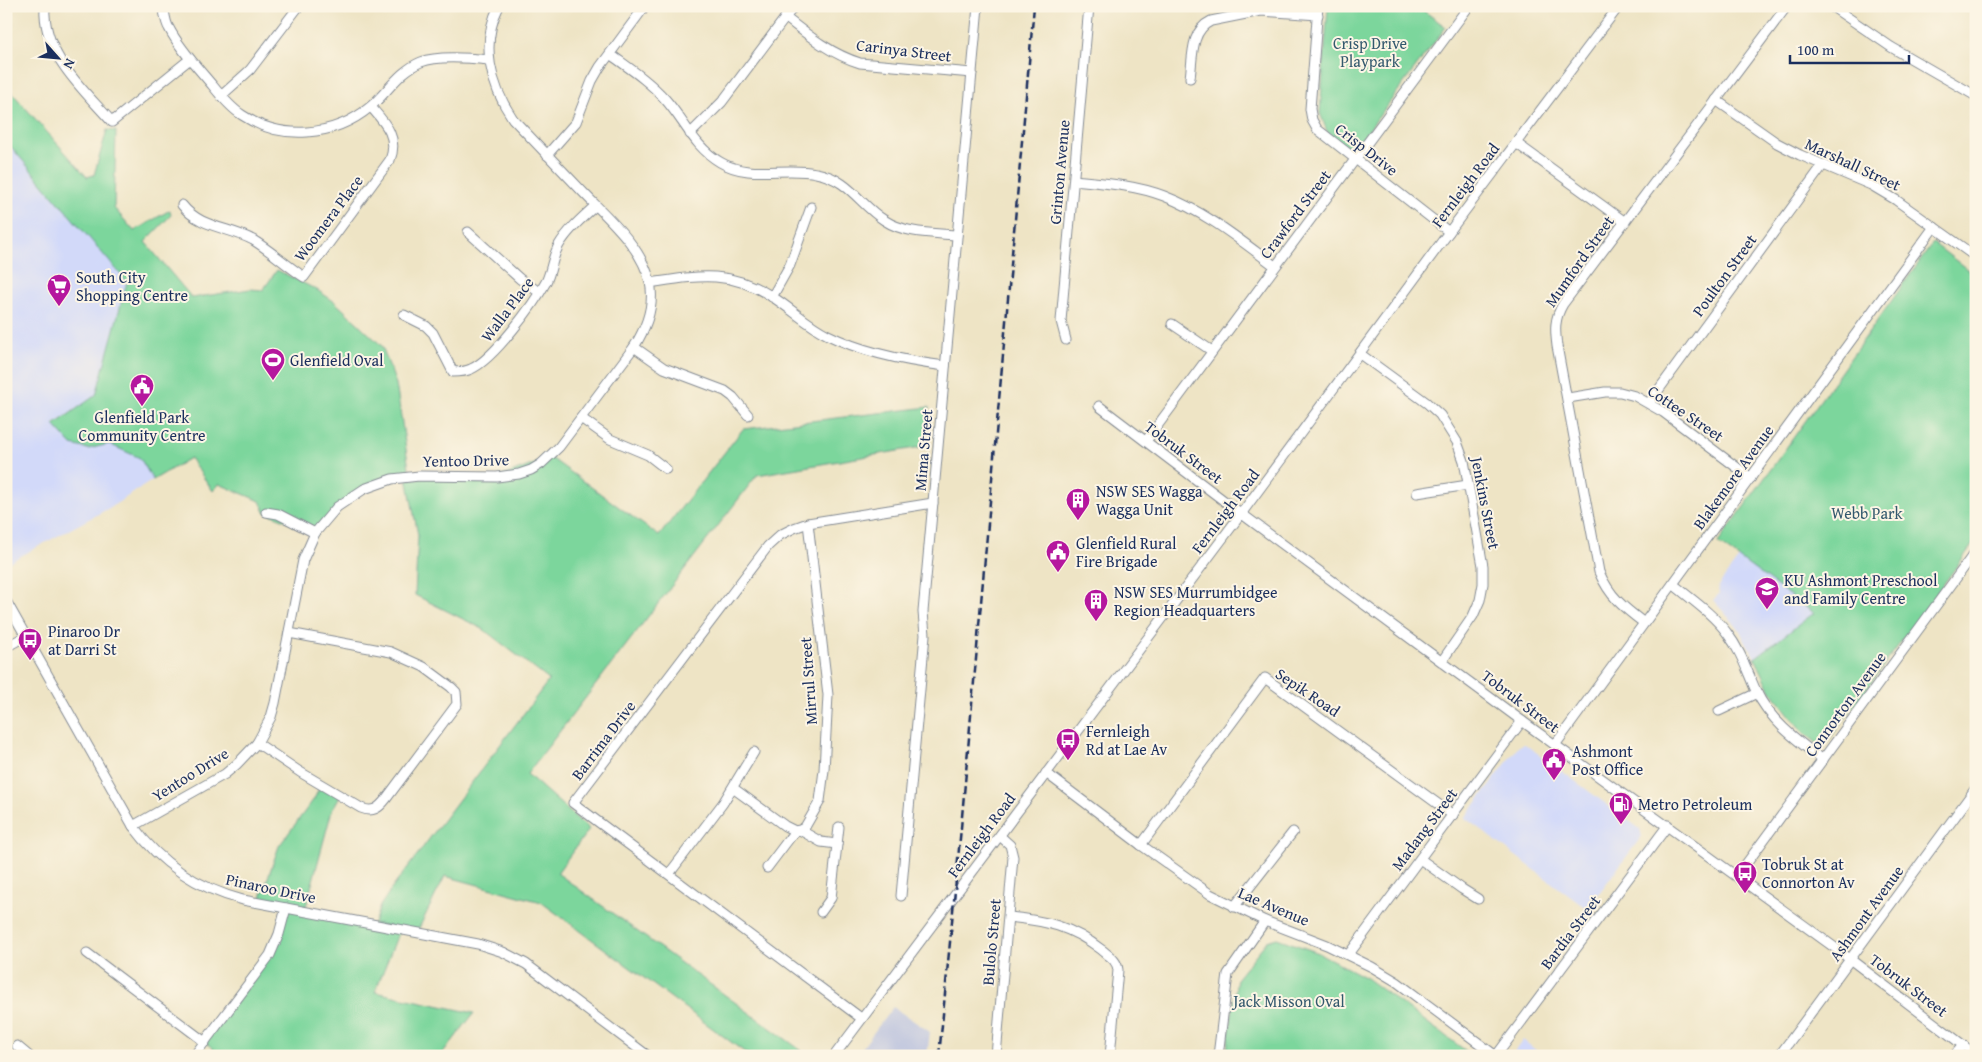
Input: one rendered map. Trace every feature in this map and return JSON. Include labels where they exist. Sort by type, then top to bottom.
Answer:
[{"type":"street","points":[[45,6],[44,16],[49,40],[60,62],[112,122],[190,59]]},
{"type":"street","points":[[163,6],[168,28],[190,59],[221,96],[241,115],[277,130],[298,133],[328,129],[345,123],[370,107],[406,71],[421,62],[437,59],[489,60]]},
{"type":"street","points":[[221,96],[250,70],[298,6]]},
{"type":"street","name":"Yentoo Drive","points":[[133,826],[225,774],[248,754],[258,742],[271,717],[275,703],[303,560],[315,533],[337,507],[378,482],[419,476],[497,477],[531,470],[551,456],[634,347],[643,332],[651,299],[650,283],[638,254],[513,118],[503,103],[493,81],[489,60],[490,37],[499,6]]},
{"type":"street","points":[[547,155],[576,122],[592,81],[645,6]]},
{"type":"street","points":[[690,134],[722,102],[794,6]]},
{"type":"street","name":"Mima Street","points":[[901,896],[925,634],[923,612],[978,6]]},
{"type":"street","name":"Grinton Avenue","points":[[1066,340],[1061,322],[1089,6]]},
{"type":"street","name":"Crawford Street","points":[[1146,441],[1469,6]]},
{"type":"street","name":"Fernleigh Road","points":[[834,1056],[1619,6]]},
{"type":"street","name":"Mumford Street","points":[[1644,623],[1623,608],[1613,597],[1599,572],[1554,324],[1557,314],[1787,6]]},
{"type":"street","points":[[1831,6],[1891,47],[1976,96]]},
{"type":"street","points":[[1190,78],[1196,37],[1204,24],[1261,11],[1318,10]]},
{"type":"street","name":"Crisp Drive","points":[[1318,10],[1310,109],[1312,120],[1325,136],[1449,232]]},
{"type":"street","name":"Carinya Street","points":[[786,17],[828,49],[842,57],[860,63],[972,73]]},
{"type":"street","points":[[610,54],[653,87],[666,100],[706,153],[720,163],[734,168],[763,173],[816,173],[828,176],[848,187],[885,221],[912,231],[957,235]]},
{"type":"street","name":"Marshall Street","points":[[1716,100],[1777,143],[1871,185],[1896,200],[1976,257]]},
{"type":"street","name":"Woomera Place","points":[[182,205],[194,218],[239,233],[254,241],[304,277],[390,160],[394,151],[394,142],[390,132],[370,107]]},
{"type":"street","points":[[1516,143],[1625,222]]},
{"type":"street","name":"Poulton Street","points":[[1650,403],[1823,165]]},
{"type":"street","points":[[1074,180],[1136,188],[1172,200],[1218,224],[1275,266]]},
{"type":"street","name":"Walla Place","points":[[404,314],[426,326],[441,346],[452,372],[472,369],[486,360],[498,348],[539,292],[550,272],[557,247],[569,231],[595,206]]},
{"type":"street","points":[[772,297],[790,265],[811,207]]},
{"type":"street","name":"Blakemore Avenue","points":[[1555,745],[1934,226]]},
{"type":"street","points":[[468,232],[520,279],[539,292]]},
{"type":"street","points":[[650,283],[702,276],[721,277],[756,287],[820,330],[853,345],[906,360],[945,366]]},
{"type":"street","points":[[1172,324],[1212,351]]},
{"type":"street","points":[[634,347],[664,368],[724,391],[733,397],[748,415]]},
{"type":"street","name":"Jenkins Street","points":[[1360,354],[1440,415],[1457,442],[1464,461],[1483,566],[1483,584],[1480,600],[1473,616],[1442,661]]},
{"type":"street","name":"Cottee Street","points":[[1568,398],[1590,393],[1620,392],[1635,396],[1650,403],[1751,478]]},
{"type":"street","name":"Tobruk Street","points":[[1099,406],[1241,514],[1522,721],[1738,876],[1975,1053]]},
{"type":"street","points":[[581,418],[610,439],[648,455],[666,468]]},
{"type":"street","points":[[1417,493],[1468,485]]},
{"type":"street","name":"Barrima Drive","points":[[861,1018],[574,803],[768,546],[780,535],[808,523],[933,503]]},
{"type":"street","points":[[266,512],[278,514],[315,533]]},
{"type":"street","name":"Mirrul Street","points":[[767,868],[798,830],[805,827],[813,815],[822,791],[827,716],[825,672],[808,523]]},
{"type":"street","name":"Connorton Avenue","points":[[1738,876],[1976,551]]},
{"type":"street","points":[[1673,584],[1712,616],[1726,631],[1740,651],[1757,693],[1785,730],[1823,760]]},
{"type":"street","name":"Pinaroo Drive","points":[[6,601],[133,826],[159,856],[170,865],[198,884],[228,896],[468,942],[503,952],[526,964],[648,1056]]},
{"type":"street","points":[[258,742],[300,772],[361,808],[372,810],[381,805],[457,704],[456,692],[451,687],[424,667],[409,659],[391,652],[289,633]]},
{"type":"street","points":[[6,647],[26,636]]},
{"type":"street","name":"Sepik Road","points":[[1141,845],[1265,678],[1453,815]]},
{"type":"street","points":[[1719,711],[1757,693]]},
{"type":"street","name":"Madang Street","points":[[1349,954],[1522,721]]},
{"type":"street","points":[[669,874],[733,788],[754,752]]},
{"type":"street","name":"Lae Avenue","points":[[1046,774],[1210,894],[1265,921],[1349,954],[1397,982],[1496,1056]]},
{"type":"street","points":[[733,788],[785,826],[798,830],[821,842],[837,844]]},
{"type":"street","name":"Ashmont Avenue","points":[[1779,1056],[1976,788]]},
{"type":"street","name":"Bardia Street","points":[[1496,1056],[1668,826]]},
{"type":"street","points":[[821,912],[831,898],[839,827]]},
{"type":"street","points":[[1234,907],[1293,832]]},
{"type":"street","name":"Bulolo Street","points":[[996,1056],[1013,852],[1010,845],[1000,836]]},
{"type":"street","points":[[1420,859],[1478,898]]},
{"type":"street","points":[[194,1056],[270,955],[279,934],[286,908]]},
{"type":"street","points":[[1009,917],[1038,920],[1068,929],[1081,935],[1116,962],[1118,970],[1110,1056]]},
{"type":"street","points":[[1218,1056],[1228,974],[1265,921]]},
{"type":"street","points":[[87,953],[205,1042]]},
{"type":"street","points":[[1954,1056],[1963,1045]]},
{"type":"street","points":[[17,1046],[29,1056]]},
{"type":"shaded area","points":[[6,141],[127,282],[96,395],[54,424],[89,449],[109,444],[140,458],[153,480],[111,507],[6,564]]},
{"type":"shaded area","name":"KU Ashmont Preschool and Family Centre","points":[[1739,558],[1814,613],[1755,658],[1739,629],[1713,600],[1719,594],[1718,586]]},
{"type":"shaded area","points":[[1525,744],[1640,829],[1642,836],[1587,909],[1465,818],[1519,746]]},
{"type":"shaded area","points":[[893,1007],[930,1032],[927,1056],[856,1056]]},
{"type":"shaded area","points":[[1523,1040],[1543,1056],[1511,1056]]},
{"type":"green space","name":"Crisp Drive Playpark","points":[[1328,6],[1417,6],[1446,27],[1353,151],[1328,134],[1320,113]]},
{"type":"green space","points":[[6,86],[87,177],[94,175],[107,130],[116,131],[114,208],[134,231],[170,210],[171,215],[145,242],[192,298],[250,289],[263,290],[277,270],[317,290],[335,302],[382,346],[396,384],[410,475],[363,488],[315,532],[265,512],[260,501],[219,484],[213,491],[190,458],[153,480],[140,458],[109,444],[88,449],[72,445],[54,425],[96,395],[127,282],[6,141]]},
{"type":"green space","name":"Webb Park","points":[[1933,243],[1976,276],[1976,540],[1823,748],[1802,731],[1771,691],[1755,658],[1814,613],[1718,543]]},
{"type":"green space","points":[[929,407],[927,446],[757,475],[527,774],[589,829],[557,873],[802,1051],[798,1056],[750,1056],[541,902],[445,876],[417,932],[374,923],[380,906],[390,891],[549,680],[483,629],[415,595],[418,535],[407,478],[497,478],[551,458],[659,536],[743,429]]},
{"type":"green space","points":[[321,785],[340,796],[332,810],[305,910],[259,903],[279,846],[314,799]]},
{"type":"green space","points":[[286,908],[400,929],[375,992],[474,1013],[441,1056],[222,1056],[205,1042],[270,955]]},
{"type":"green space","name":"Jack Misson Oval","points":[[1277,938],[1319,953],[1366,978],[1473,1056],[1226,1056],[1237,978],[1267,941]]},
{"type":"railway","points":[[939,1056],[1034,6]]},
{"type":"place","name":"South City Shopping Centre","points":[[59,307]]},
{"type":"place","name":"Glenfield Oval","points":[[273,381]]},
{"type":"place","name":"Glenfield Park Community Centre","points":[[142,407]]},
{"type":"place","name":"NSW SES Wagga Wagga Unit","points":[[1078,521]]},
{"type":"place","name":"Glenfield Rural Fire Brigade","points":[[1058,573]]},
{"type":"place","name":"KU Ashmont Preschool and Family Centre","points":[[1767,610]]},
{"type":"place","name":"NSW SES Murrumbidgee Region Headquarters","points":[[1096,622]]},
{"type":"place","name":"Pinaroo Dr at Darri St","points":[[30,661]]},
{"type":"place","name":"Fernleigh Rd at Lae Av","points":[[1068,761]]},
{"type":"place","name":"Ashmont Post Office","points":[[1554,781]]},
{"type":"place","name":"Metro Petroleum","points":[[1621,825]]},
{"type":"place","name":"Tobruk St at Connorton Av","points":[[1745,894]]}]
